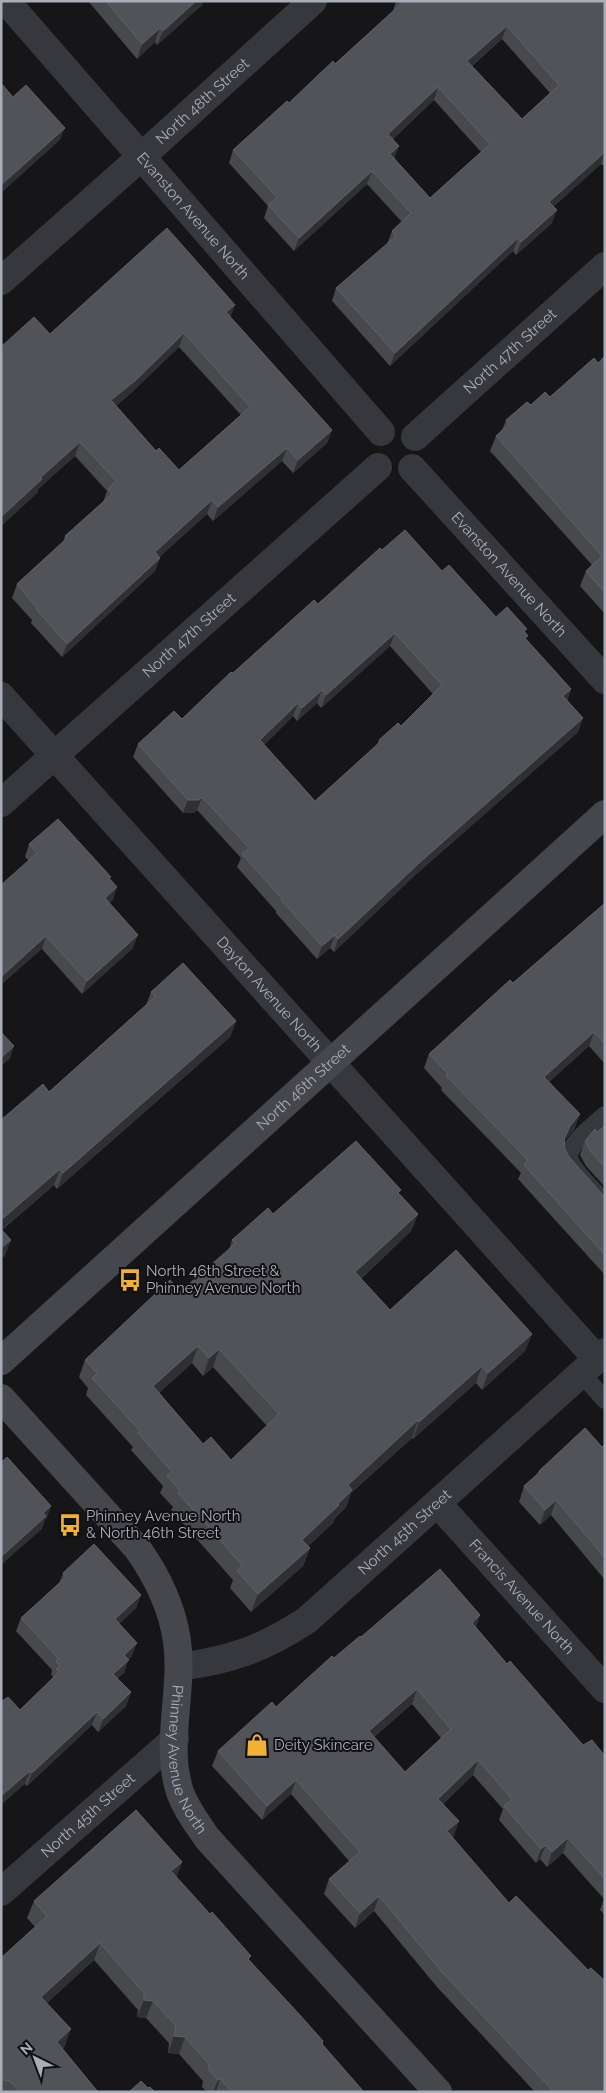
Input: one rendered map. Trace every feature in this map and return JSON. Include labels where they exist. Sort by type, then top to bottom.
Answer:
[{"type":"street","name":"Evanston Avenue North","points":[[6,1],[381,432]]},
{"type":"street","name":"North 48th Street","points":[[1,281],[313,1]]},
{"type":"street","name":"North 47th Street","points":[[415,436],[605,266]]},
{"type":"street","points":[[393,427],[401,427],[415,436],[419,452],[418,460],[412,468],[401,474],[394,475],[386,474],[378,467],[372,457],[371,450],[373,441],[381,432],[393,427]]},
{"type":"street","name":"North 47th Street","points":[[1,803],[378,467]]},
{"type":"street","name":"Evanston Avenue North","points":[[412,468],[605,680]]},
{"type":"street","name":"Dayton Avenue North","points":[[1,696],[331,1062],[594,1362]]},
{"type":"street","name":"North 46th Street","points":[[1,1361],[605,814]]},
{"type":"street","name":"North 45th Street","points":[[179,1668],[213,1663],[246,1654],[278,1639],[307,1620],[594,1362]]},
{"type":"street","name":"Phinney Avenue North","points":[[1,1398],[137,1548],[152,1569],[164,1592],[172,1616],[179,1668],[174,1766],[180,1792],[191,1816],[214,1845],[438,2092]]},
{"type":"street","name":"Francis Avenue North","points":[[438,1504],[605,1690]]},
{"type":"street","name":"North 45th Street","points":[[1,1892],[175,1739]]},
{"type":"lane","points":[[605,1115],[575,1143],[569,1154],[569,1160],[605,1202]]},
{"type":"lane","points":[[594,1362],[605,1400]]},
{"type":"building","points":[[106,1],[196,1],[163,31],[160,28],[142,44]]},
{"type":"building","points":[[401,1],[605,1],[605,152],[549,202],[557,210],[521,242],[518,238],[395,353],[336,288],[396,236],[392,231],[411,213],[372,171],[299,238],[268,205],[277,197],[233,150],[287,101],[289,103],[333,61],[335,64],[402,3]],"holes":[[[507,26],[559,85],[522,119],[467,61]],[[438,87],[490,144],[430,198],[390,154],[399,146],[388,134]]]},
{"type":"building","points":[[1,83],[13,97],[26,85],[65,128],[1,185]]},
{"type":"building","points":[[167,228],[235,305],[226,312],[332,430],[298,460],[287,448],[218,507],[212,500],[155,552],[160,558],[67,644],[17,584],[67,538],[65,536],[112,494],[108,489],[116,481],[80,442],[1,517],[1,347],[34,317],[50,334]],"holes":[[[184,333],[250,407],[179,470],[159,448],[156,451],[111,400],[136,380]]]},
{"type":"building","points":[[605,356],[605,593],[586,571],[602,556],[496,436],[509,424],[506,420],[527,402],[531,405],[545,392],[550,397],[594,358],[598,363]]},
{"type":"building","points":[[405,530],[442,571],[449,565],[496,617],[507,607],[527,629],[524,631],[528,636],[525,638],[571,689],[563,696],[583,718],[418,864],[338,939],[335,935],[322,946],[242,854],[249,848],[202,797],[199,800],[188,800],[138,744],[174,711],[182,719],[231,672],[233,673],[314,600],[318,604],[380,548],[382,550]],"holes":[[[395,633],[442,685],[401,726],[398,723],[379,740],[380,742],[315,801],[260,740],[298,703],[302,708],[322,690],[326,695]]]},
{"type":"building","points":[[58,819],[111,877],[109,878],[117,887],[105,898],[138,935],[87,981],[46,936],[1,977],[1,885],[37,853],[29,844]]},
{"type":"building","points":[[605,903],[605,1044],[594,1032],[544,1077],[580,1114],[570,1126],[564,1139],[565,1149],[569,1157],[605,1196],[605,1255],[524,1165],[528,1160],[446,1076],[448,1074],[429,1054],[510,980],[513,983]]},
{"type":"building","points":[[183,963],[236,1021],[63,1173],[60,1169],[1,1220],[1,1120],[43,1084],[49,1092],[155,997],[151,992]]},
{"type":"building","points":[[1,1032],[14,1046],[1,1058]]},
{"type":"building","points":[[605,1126],[605,1167],[591,1152],[585,1141],[595,1129],[597,1132]]},
{"type":"building","points":[[356,1141],[401,1190],[398,1193],[418,1214],[355,1272],[390,1310],[456,1250],[532,1334],[488,1373],[482,1366],[419,1422],[418,1420],[348,1485],[352,1490],[302,1540],[310,1548],[258,1594],[237,1571],[242,1565],[178,1493],[180,1491],[167,1476],[172,1472],[138,1433],[140,1431],[92,1378],[97,1373],[85,1360],[170,1280],[180,1292],[236,1243],[232,1240],[268,1208],[273,1214]],"holes":[[[198,1346],[209,1358],[219,1349],[279,1414],[231,1460],[211,1437],[203,1444],[153,1386]]]},
{"type":"building","points":[[1,1229],[11,1240],[1,1248]]},
{"type":"building","points":[[585,1428],[602,1447],[605,1444],[605,1558],[556,1500],[545,1510],[524,1486]]},
{"type":"building","points":[[7,1457],[51,1506],[43,1513],[46,1516],[1,1557],[1,1463]]},
{"type":"building","points":[[94,1544],[141,1595],[115,1619],[137,1643],[124,1655],[129,1660],[113,1674],[131,1692],[103,1719],[97,1712],[32,1773],[30,1771],[1,1796],[1,1702],[8,1697],[20,1710],[59,1672],[56,1669],[60,1666],[56,1661],[58,1658],[21,1618],[66,1577],[63,1573]]},
{"type":"building","points":[[440,1569],[480,1615],[472,1623],[507,1664],[510,1661],[583,1745],[592,1740],[605,1756],[605,1879],[568,1838],[552,1852],[546,1845],[541,1849],[504,1806],[512,1799],[478,1760],[438,1799],[459,1821],[447,1831],[509,1903],[516,1896],[588,1970],[591,1968],[605,1981],[605,2092],[554,2092],[442,1972],[379,1896],[360,1913],[329,1879],[360,1852],[296,1780],[267,1806],[218,1751],[272,1702],[276,1707],[332,1656],[334,1658]],"holes":[[[417,1689],[451,1729],[405,1772],[369,1731]]]},
{"type":"building","points":[[136,1810],[182,1862],[171,1871],[210,1914],[212,1912],[251,1956],[248,1959],[323,2041],[322,2044],[364,2092],[232,2092],[209,2070],[209,2064],[185,2037],[174,2036],[176,2026],[153,2001],[144,2000],[144,1993],[100,1943],[41,1997],[71,2029],[57,2042],[98,2092],[20,2092],[11,2082],[1,2079],[1,1958],[47,1916],[34,1901]]},
{"type":"building","points":[[141,2081],[148,2088],[150,2087],[155,2092],[129,2092]]},
{"type":"place","name":"North 46th Street & Phinney Avenue North","points":[[130,1280]]},
{"type":"place","name":"Phinney Avenue North & North 46th Street","points":[[70,1525]]},
{"type":"place","name":"Deity Skincare","points":[[257,1745]]}]
